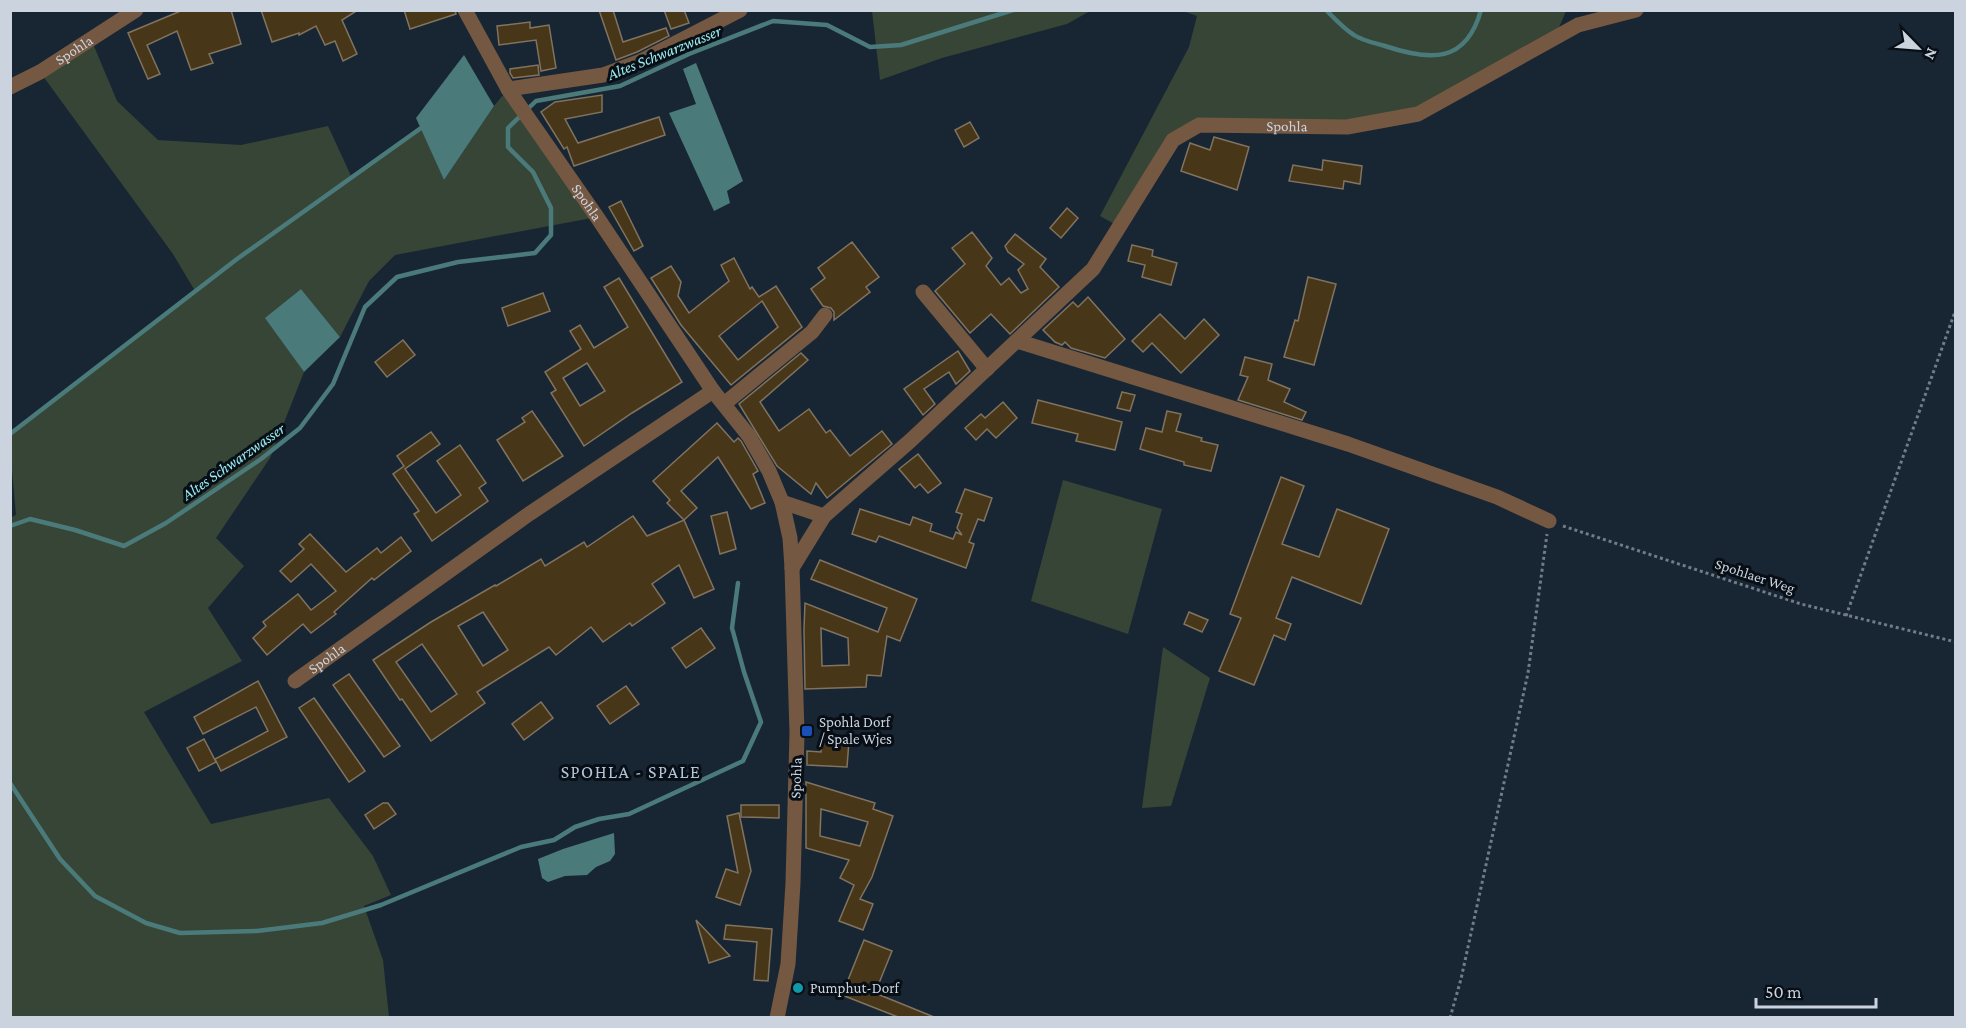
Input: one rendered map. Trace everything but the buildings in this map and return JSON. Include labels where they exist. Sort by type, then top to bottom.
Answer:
[{"type":"street","name":"Spohla","points":[[10,87],[40,72],[136,10]]},
{"type":"street","name":"Spohla","points":[[465,10],[512,95],[713,391],[749,436],[769,471],[782,502],[790,537],[797,733],[793,883],[788,964],[777,1017]]},
{"type":"street","points":[[512,95],[603,75],[641,62],[740,10]]},
{"type":"street","name":"Spohla","points":[[792,568],[824,516],[910,441],[1093,269],[1173,140],[1199,125],[1347,127],[1419,114],[1578,25],[1636,10]]},
{"type":"street","points":[[923,292],[987,369]]},
{"type":"street","points":[[724,404],[812,332],[825,315]]},
{"type":"street","points":[[1017,341],[1348,444],[1497,497],[1549,521]]},
{"type":"street","name":"Spohla","points":[[295,681],[530,514],[713,391]]},
{"type":"street","points":[[782,502],[824,516]]},
{"type":"path","points":[[1846,616],[1956,309]]},
{"type":"path","points":[[1450,1017],[1461,979],[1528,673],[1549,521]]},
{"type":"path","name":"Spohlaer Weg","points":[[1549,521],[1802,604],[1956,642]]},
{"type":"shaded area","points":[[872,10],[1090,11],[1067,24],[942,58],[880,80]]},
{"type":"shaded area","points":[[1183,11],[1566,11],[1555,37],[1418,114],[1347,127],[1199,125],[1173,140],[1120,227],[1100,216],[1189,47],[1197,16]]},
{"type":"shaded area","points":[[91,39],[117,101],[158,140],[241,145],[328,126],[352,178],[421,128],[444,180],[508,89],[597,217],[395,255],[369,281],[340,337],[301,289],[266,318],[304,372],[270,458],[216,538],[244,566],[208,608],[242,661],[144,712],[211,824],[329,798],[373,856],[391,895],[364,906],[383,960],[389,1017],[11,1018],[10,518],[16,515],[11,434],[195,291],[173,254],[40,72]]},
{"type":"shaded area","points":[[464,55],[494,106],[444,180],[416,118]]},
{"type":"shaded area","points":[[696,63],[743,181],[727,191],[730,203],[714,211],[669,113],[696,104],[683,69]]},
{"type":"shaded area","points":[[301,289],[340,337],[304,372],[265,318]]},
{"type":"shaded area","points":[[1063,480],[1162,509],[1128,634],[1031,601]]},
{"type":"shaded area","points":[[1163,647],[1210,678],[1171,806],[1142,808]]},
{"type":"shaded area","points":[[614,833],[615,854],[610,861],[596,867],[587,875],[565,876],[548,882],[542,878],[538,859]]},
{"type":"waterway","name":"Altes Schwarzwasser","points":[[10,526],[30,519],[75,530],[124,546],[166,523],[261,459],[300,428],[333,384],[365,307],[397,277],[458,262],[535,253],[551,235],[551,208],[533,172],[508,147],[508,128],[536,101],[620,86],[689,54],[773,21],[827,25],[870,47],[901,45],[1013,10]]},
{"type":"waterway","name":"Altes Schwarzwasser","points":[[1326,10],[1347,30],[1361,39],[1401,51],[1431,55],[1444,54],[1456,49],[1466,41],[1481,10]]},
{"type":"waterway","points":[[10,434],[237,259],[421,128]]},
{"type":"waterway","points":[[10,783],[60,859],[95,896],[146,923],[180,933],[257,931],[322,923],[381,905],[521,847],[554,840],[575,827],[599,819],[629,814],[743,761],[761,722],[732,628],[738,583]]},
{"type":"place","name":"Spohla Dorf / Spale Wjes","points":[[807,731]]},
{"type":"place","name":"Pumphut-Dorf","points":[[798,988]]},
{"type":"district","name":"SPOHLA - SPALE","points":[[631,772]]}]
